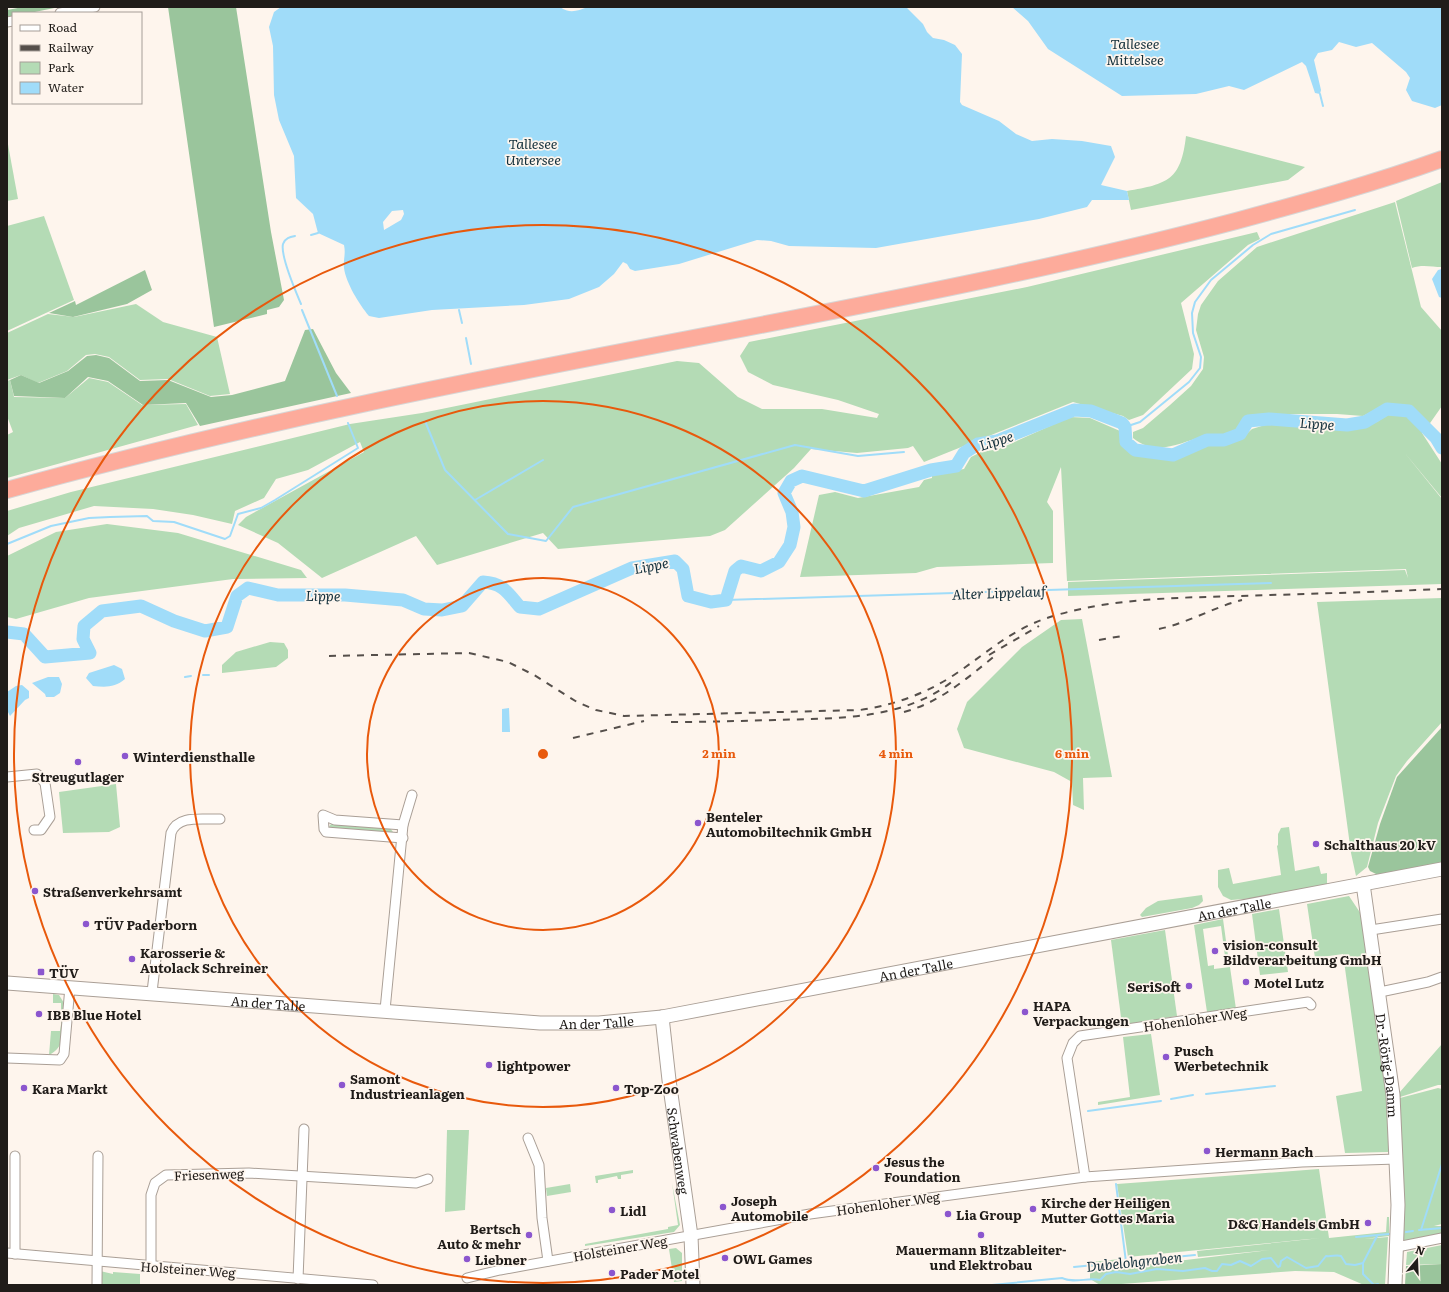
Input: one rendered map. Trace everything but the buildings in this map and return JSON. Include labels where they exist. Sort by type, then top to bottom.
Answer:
[{"type":"highway","points":[[7,490],[81,469],[227,433],[473,382],[999,278],[1157,242],[1392,177],[1442,159]]},
{"type":"street","points":[[66,12],[95,7]]},
{"type":"street","points":[[7,777],[37,774],[45,783],[50,817],[41,830],[34,830]]},
{"type":"street","points":[[385,1010],[403,838],[403,825],[412,795]]},
{"type":"street","points":[[152,992],[171,833],[174,825],[182,820],[220,819]]},
{"type":"street","points":[[403,825],[323,819],[324,829],[326,832],[403,838]]},
{"type":"street","name":"An der Talle","points":[[7,983],[152,992],[540,1023],[599,1023],[662,1017],[1442,869]]},
{"type":"street","name":"Dr.-Rörig-Damm","points":[[1364,884],[1380,992],[1392,1090],[1397,1159],[1397,1247],[1395,1285]]},
{"type":"street","points":[[1371,930],[1442,919]]},
{"type":"street","points":[[1380,992],[1428,982],[1442,977]]},
{"type":"street","points":[[7,1058],[60,1060],[64,1054],[70,987]]},
{"type":"street","name":"Hohenloher Weg","points":[[1085,1177],[1068,1058],[1073,1043],[1080,1036],[1308,1002],[1311,1005]]},
{"type":"street","name":"Schwabenweg","points":[[662,1017],[669,1080],[691,1236],[693,1285]]},
{"type":"street","points":[[298,1279],[304,1129]]},
{"type":"street","points":[[528,1138],[539,1165],[542,1218],[548,1261]]},
{"type":"street","name":"Holsteiner Weg","points":[[15,1156],[11,1253],[97,1262],[374,1285]]},
{"type":"street","points":[[98,1156],[98,1285]]},
{"type":"street","name":"Hohenloher Weg","points":[[691,1236],[818,1213],[1085,1177],[1302,1162],[1397,1159]]},
{"type":"street","name":"Friesenweg","points":[[150,1266],[151,1195],[155,1183],[166,1175],[249,1173],[302,1177],[389,1180],[416,1183],[428,1179]]},
{"type":"street","name":"Holsteiner Weg","points":[[467,1278],[548,1261],[691,1236]]},
{"type":"street","points":[[1397,1247],[1442,1238]]},
{"type":"green space","points":[[23,7],[59,7],[35,12],[12,12],[12,16],[7,17],[7,10]]},
{"type":"green space","points":[[168,7],[236,7],[271,232],[284,300],[279,307],[267,310],[267,314],[214,327]]},
{"type":"green space","points":[[1186,136],[1305,167],[1288,180],[1131,210],[1127,191],[1153,186],[1170,177],[1176,171],[1180,162],[1184,151]]},
{"type":"green space","points":[[7,139],[18,199],[7,201]]},
{"type":"green space","points":[[1442,182],[1442,267],[1423,266],[1412,268],[1396,201]]},
{"type":"green space","points":[[1395,202],[1421,307],[1442,331],[1442,406],[1428,426],[1410,407],[1386,404],[1363,416],[1337,414],[1269,414],[1246,417],[1237,430],[1229,434],[1204,436],[1168,447],[1151,447],[1142,444],[1133,438],[1133,432],[1143,428],[1170,405],[1191,386],[1203,369],[1204,357],[1196,330],[1198,314],[1201,305],[1218,281],[1257,247]]},
{"type":"green space","points":[[44,216],[74,300],[7,331],[7,226]]},
{"type":"green space","points":[[1257,232],[1260,239],[1248,245],[1181,303],[1194,354],[1192,369],[1143,415],[1129,420],[1123,416],[1073,402],[924,462],[913,446],[908,448],[857,453],[811,449],[794,468],[725,530],[710,536],[558,549],[543,533],[437,565],[416,536],[322,578],[278,543],[238,525],[246,517],[364,452],[360,442],[308,470],[276,479],[264,498],[235,511],[232,524],[193,515],[153,509],[94,506],[19,528],[7,536],[7,511],[71,492],[350,424],[422,413],[677,361],[699,363],[738,397],[762,409],[822,409],[877,418],[879,414],[838,400],[773,385],[748,372],[740,356],[749,342],[1027,287]]},
{"type":"green space","points":[[145,270],[152,290],[127,304],[73,317],[49,313],[75,301],[76,305]]},
{"type":"green space","points":[[136,304],[163,322],[217,337],[230,394],[210,396],[168,379],[140,380],[109,357],[95,354],[86,355],[67,371],[38,383],[21,375],[7,380],[7,333],[48,314],[74,317]]},
{"type":"green space","points":[[313,329],[336,373],[351,393],[200,426],[186,403],[143,405],[108,381],[88,377],[65,398],[14,396],[10,380],[21,375],[39,383],[68,371],[87,356],[96,355],[109,358],[140,381],[168,380],[211,397],[232,395],[285,381],[305,330]]},
{"type":"green space","points":[[89,378],[108,382],[142,405],[186,404],[198,425],[7,478],[7,435],[13,432],[7,416],[7,381],[10,380],[14,397],[65,398]]},
{"type":"green space","points":[[1387,415],[1407,416],[1425,430],[1422,433],[1442,464],[1442,498],[1404,452],[1442,499],[1442,584],[1068,596],[1068,582],[1405,570],[1408,578],[1406,569],[1067,581],[1061,467],[1047,502],[1053,511],[1053,563],[937,567],[916,573],[800,577],[819,495],[835,492],[858,498],[919,487],[924,480],[932,478],[932,474],[964,469],[971,457],[981,452],[999,449],[1070,417],[1090,418],[1120,431],[1123,441],[1133,451],[1148,457],[1173,458],[1207,444],[1242,438],[1252,429],[1268,424],[1337,427],[1377,422]]},
{"type":"green space","points":[[107,524],[178,533],[301,570],[307,578],[233,579],[89,598],[16,619],[7,617],[7,556],[56,532]]},
{"type":"green space","points":[[1442,598],[1442,722],[1407,761],[1396,776],[1378,823],[1367,867],[1356,876],[1351,853],[1317,602]]},
{"type":"green space","points":[[1082,619],[1112,777],[1083,778],[1084,810],[1073,805],[1072,782],[1054,772],[964,748],[957,729],[967,702],[1022,647],[1061,620]]},
{"type":"green space","points":[[270,642],[284,643],[288,650],[288,658],[276,667],[222,673],[222,665],[236,652]]},
{"type":"green space","points":[[1442,727],[1442,863],[1378,875],[1370,871],[1368,867],[1380,824],[1397,777]]},
{"type":"green space","points":[[116,784],[120,827],[109,832],[63,833],[59,792]]},
{"type":"green space","points":[[331,824],[390,828],[393,832],[390,834],[330,830],[329,827]]},
{"type":"green space","points":[[1289,827],[1295,871],[1319,866],[1321,874],[1327,873],[1327,885],[1267,897],[1231,900],[1223,896],[1218,887],[1218,870],[1229,868],[1233,884],[1281,875],[1277,846],[1278,834],[1281,828]]},
{"type":"green space","points":[[1202,895],[1203,901],[1199,905],[1192,908],[1142,917],[1140,915],[1146,908],[1158,901]]},
{"type":"green space","points":[[1349,896],[1363,917],[1388,1091],[1388,1152],[1345,1153],[1336,1096],[1362,1091],[1343,954],[1315,958],[1307,904]]},
{"type":"green space","points":[[1279,909],[1288,972],[1260,975],[1252,914]]},
{"type":"green space","points":[[1223,919],[1229,963],[1226,964],[1221,926],[1203,929],[1208,966],[1214,965],[1214,969],[1230,967],[1236,1009],[1207,1012],[1194,925]]},
{"type":"green space","points":[[1165,930],[1177,1016],[1122,1025],[1111,940]]},
{"type":"green space","points":[[53,994],[59,995],[64,1003],[64,1016],[61,1013],[61,1003],[53,1003]]},
{"type":"green space","points":[[62,1018],[64,1018],[61,1044],[49,1055],[51,1031],[60,1031]]},
{"type":"green space","points":[[1151,1034],[1160,1095],[1098,1105],[1098,1102],[1130,1097],[1123,1037]]},
{"type":"green space","points":[[1442,1044],[1442,1085],[1400,1097],[1399,1093]]},
{"type":"green space","points":[[1438,1088],[1442,1089],[1442,1224],[1434,1226],[1442,1226],[1442,1235],[1404,1241],[1400,1098]]},
{"type":"green space","points":[[447,1130],[469,1130],[465,1210],[445,1212]]},
{"type":"green space","points":[[1319,1169],[1329,1238],[1386,1232],[1387,1217],[1389,1217],[1389,1236],[1364,1239],[1388,1237],[1385,1285],[1364,1285],[1334,1272],[1295,1271],[1108,1285],[1100,1285],[1090,1279],[1090,1271],[1131,1268],[1135,1266],[1270,1250],[1198,1257],[1197,1251],[1321,1238],[1128,1257],[1117,1184]]},
{"type":"green space","points":[[633,1170],[633,1173],[621,1175],[621,1179],[618,1179],[617,1176],[598,1180],[598,1183],[596,1183],[595,1176]]},
{"type":"green space","points":[[672,1183],[680,1225],[674,1232],[585,1246],[585,1244],[668,1229],[668,1227],[678,1225]]},
{"type":"green space","points":[[570,1184],[571,1192],[547,1196],[546,1188]]},
{"type":"green space","points":[[1442,1245],[1442,1264],[1406,1265],[1407,1252]]},
{"type":"green space","points":[[676,1248],[682,1253],[682,1281],[674,1282],[669,1249]]},
{"type":"green space","points":[[1121,1259],[1121,1264],[1090,1267],[1090,1262]]},
{"type":"green space","points":[[1442,1264],[1442,1285],[1405,1285],[1406,1266]]},
{"type":"green space","points":[[100,1271],[113,1274],[113,1272],[140,1274],[140,1285],[101,1285]]},
{"type":"water","name":"Tallesee Untersee","points":[[281,7],[560,7],[567,11],[577,11],[588,7],[906,7],[923,24],[927,32],[933,38],[944,40],[955,45],[962,54],[960,102],[962,105],[999,121],[1016,134],[1032,141],[1052,139],[1082,141],[1111,146],[1115,157],[1101,185],[1127,191],[1129,200],[1092,200],[1087,207],[1039,219],[876,248],[789,246],[771,241],[757,240],[679,264],[635,271],[630,269],[627,264],[623,262],[614,274],[599,287],[569,299],[524,305],[432,310],[379,318],[369,316],[361,306],[347,280],[344,268],[344,245],[318,233],[313,214],[296,198],[294,156],[279,120],[274,95],[273,46],[269,27],[274,12]],"holes":[[[403,210],[404,214],[401,220],[384,230],[383,222],[392,211]]]},
{"type":"water","name":"Tallesee Mittelsee","points":[[1012,7],[1442,7],[1442,105],[1435,108],[1412,101],[1406,90],[1410,78],[1406,72],[1372,43],[1356,47],[1339,42],[1332,50],[1318,53],[1314,60],[1321,90],[1320,94],[1315,93],[1306,66],[1302,62],[1244,90],[1229,86],[1196,94],[1122,96],[1048,49],[1028,21]]},
{"type":"water","points":[[1442,269],[1442,298],[1439,297],[1432,279],[1438,270]]},
{"type":"water","points":[[114,665],[122,669],[125,679],[117,684],[106,687],[93,686],[86,678],[89,673]]},
{"type":"water","points":[[48,677],[59,677],[62,684],[60,693],[54,697],[46,697],[45,694],[32,683]]},
{"type":"water","points":[[22,685],[29,691],[29,698],[25,700],[10,716],[7,710],[7,692],[16,686]]},
{"type":"water","points":[[509,708],[510,732],[502,732],[502,709]]},
{"type":"waterway","points":[[1320,94],[1323,106]]},
{"type":"waterway","points":[[1125,427],[1140,422],[1189,382],[1200,368],[1201,357],[1193,333],[1192,313],[1195,302],[1211,280],[1253,245],[1271,234],[1355,210]]},
{"type":"waterway","points":[[311,235],[318,233]]},
{"type":"waterway","points":[[295,236],[285,240],[283,250],[289,274],[301,304]]},
{"type":"waterway","points":[[302,310],[337,396]]},
{"type":"waterway","points":[[459,310],[462,323]]},
{"type":"waterway","points":[[466,338],[471,364]]},
{"type":"waterway","name":"Lippe","points":[[7,632],[24,634],[45,657],[90,653],[83,639],[84,626],[102,611],[141,606],[174,621],[205,631],[227,627],[237,596],[248,588],[278,595],[345,595],[403,600],[424,609],[442,610],[462,606],[483,582],[496,584],[508,593],[520,607],[539,609],[632,568],[675,561],[683,569],[688,596],[711,602],[726,600],[735,571],[741,566],[761,571],[779,562],[790,545],[794,527],[792,512],[784,493],[791,481],[802,476],[864,491],[931,470],[956,466],[964,453],[978,444],[997,441],[1074,410],[1091,411],[1122,423],[1125,427],[1126,442],[1135,450],[1173,455],[1207,440],[1224,440],[1240,434],[1248,421],[1269,419],[1347,425],[1365,422],[1387,409],[1409,411],[1436,438],[1442,448]]},
{"type":"waterway","points":[[425,421],[445,470],[508,534],[546,541],[573,507],[795,445],[858,456],[904,452]]},
{"type":"waterway","points":[[7,544],[51,526],[89,518],[147,516],[153,521],[174,522],[225,539],[230,536],[238,514],[261,508],[358,448],[348,423]]},
{"type":"waterway","points":[[475,500],[543,460]]},
{"type":"waterway","name":"Alter Lippelauf","points":[[726,600],[1271,583]]},
{"type":"waterway","points":[[203,675],[209,675]]},
{"type":"waterway","points":[[185,677],[191,676]]},
{"type":"waterway","points":[[1206,1094],[1275,1086]]},
{"type":"waterway","points":[[1171,1099],[1193,1095]]},
{"type":"waterway","points":[[1088,1111],[1161,1101]]},
{"type":"waterway","points":[[1421,1230],[1442,1164]]},
{"type":"waterway","points":[[1116,1184],[1126,1262]]},
{"type":"waterway","name":"Dubelohgraben","points":[[1419,1230],[1442,1228]]},
{"type":"waterway","name":"Dubelohgraben","points":[[1406,1232],[1413,1231]]},
{"type":"waterway","name":"Dubelohgraben","points":[[1356,1237],[1389,1234]]},
{"type":"waterway","name":"Dubelohgraben","points":[[992,1285],[1062,1278],[1067,1280],[1100,1280],[1106,1274],[1116,1272],[1130,1274],[1157,1269],[1183,1271],[1205,1268],[1212,1271],[1217,1271],[1222,1264],[1231,1265],[1240,1261],[1251,1266],[1262,1259],[1271,1258],[1278,1267],[1280,1266],[1281,1261],[1287,1257],[1306,1268],[1318,1266],[1326,1256],[1336,1255],[1341,1256],[1346,1264],[1355,1265],[1363,1263],[1377,1236]]},
{"type":"waterway","name":"Dubelohgraben","points":[[1074,1267],[1195,1255]]},
{"type":"waterway","points":[[1363,1263],[1363,1274],[1374,1285],[1378,1284]]},
{"type":"waterway","name":"Dubelohgraben","points":[[901,1285],[917,1285]]},
{"type":"railway","points":[[329,656],[469,653],[508,662],[534,675],[577,702],[596,710],[624,716],[860,710],[897,702],[932,688],[954,675],[1011,635],[1036,622],[1050,617],[1096,606],[1143,600],[1442,589]]},
{"type":"railway","points":[[1159,629],[1180,623],[1242,600]]},
{"type":"railway","points":[[989,655],[1039,626]]},
{"type":"railway","points":[[1099,640],[1122,636]]},
{"type":"railway","points":[[904,712],[917,708],[942,696],[964,681],[996,655]]},
{"type":"railway","points":[[671,722],[821,719],[868,715],[912,704],[933,694],[953,681]]},
{"type":"railway","points":[[573,738],[644,721]]},
{"type":"place","name":"Winterdiensthalle","points":[[125,756]]},
{"type":"place","name":"Streugutlager","points":[[78,762]]},
{"type":"place","name":"Benteler Automobiltechnik GmbH","points":[[698,823]]},
{"type":"place","name":"Schalthaus 20 kV","points":[[1316,844]]},
{"type":"place","name":"Straßenverkehrsamt","points":[[35,891]]},
{"type":"place","name":"TÜV Paderborn","points":[[86,924]]},
{"type":"place","name":"vision-consult Bildverarbeitung GmbH","points":[[1215,951]]},
{"type":"place","name":"Karosserie & Autolack Schreiner","points":[[132,959]]},
{"type":"place","name":"TÜV","points":[[41,972]]},
{"type":"place","name":"Motel Lutz","points":[[1246,982]]},
{"type":"place","name":"SeriSoft","points":[[1189,986]]},
{"type":"place","name":"HAPA Verpackungen","points":[[1025,1012]]},
{"type":"place","name":"IBB Blue Hotel","points":[[39,1014]]},
{"type":"place","name":"Pusch Werbetechnik","points":[[1166,1057]]},
{"type":"place","name":"lightpower","points":[[489,1065]]},
{"type":"place","name":"Samont Industrieanlagen","points":[[342,1085]]},
{"type":"place","name":"Kara Markt","points":[[24,1088]]},
{"type":"place","name":"Top-Zoo","points":[[616,1088]]},
{"type":"place","name":"Hermann Bach","points":[[1207,1151]]},
{"type":"place","name":"Jesus the Foundation","points":[[876,1168]]},
{"type":"place","name":"Joseph Automobile","points":[[723,1207]]},
{"type":"place","name":"Kirche der Heiligen Mutter Gottes Maria","points":[[1033,1209]]},
{"type":"place","name":"Lidl","points":[[612,1210]]},
{"type":"place","name":"Lia Group","points":[[948,1214]]},
{"type":"place","name":"D&G Handels GmbH","points":[[1368,1223]]},
{"type":"place","name":"Bertsch Auto & mehr","points":[[529,1235]]},
{"type":"place","name":"Mauermann Blitzableiter- und Elektrobau","points":[[981,1235]]},
{"type":"place","name":"OWL Games","points":[[725,1258]]},
{"type":"place","name":"Liebner","points":[[467,1259]]},
{"type":"place","name":"Pader Motel","points":[[612,1273]]}]
